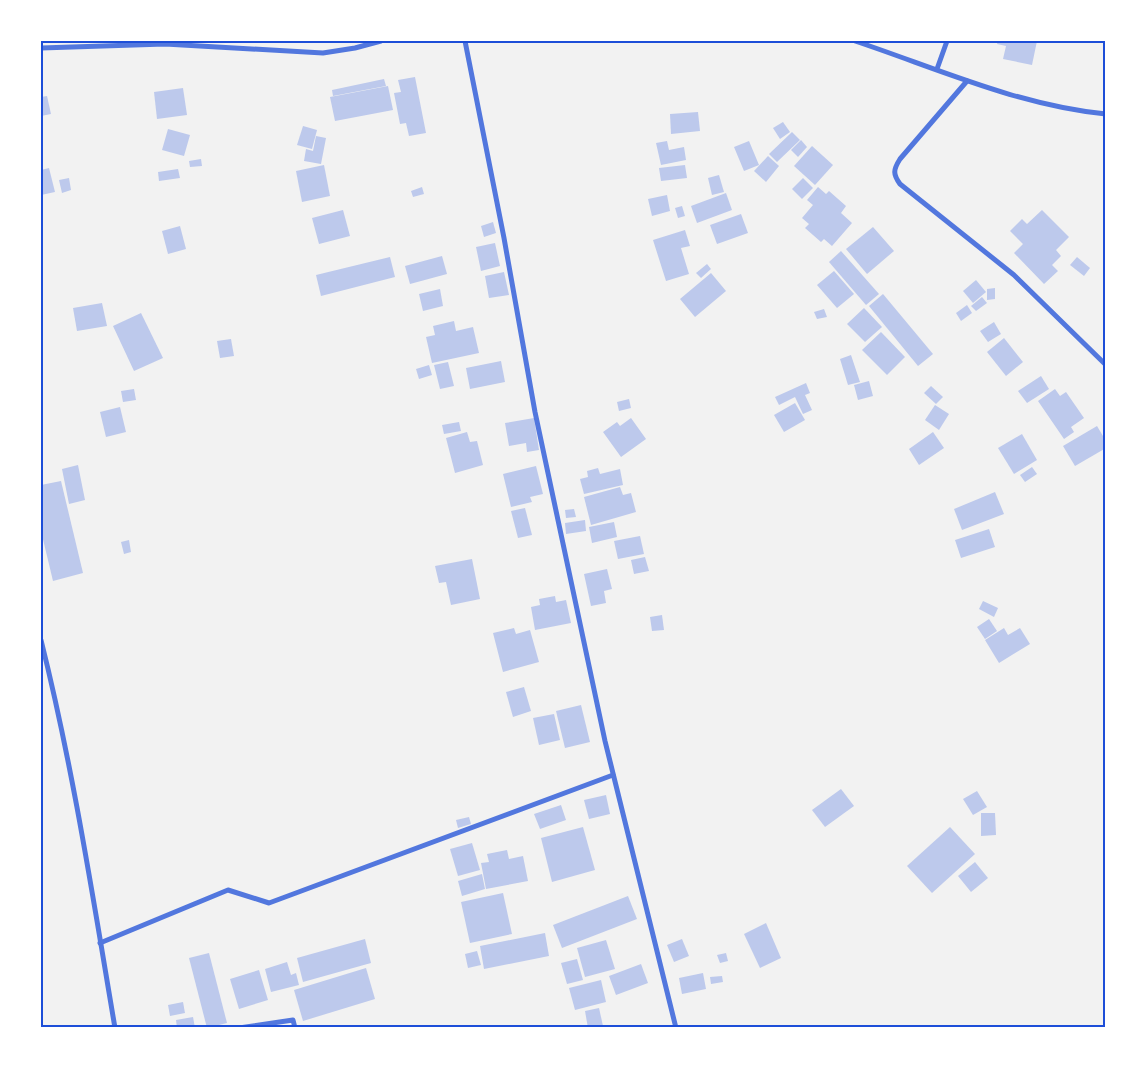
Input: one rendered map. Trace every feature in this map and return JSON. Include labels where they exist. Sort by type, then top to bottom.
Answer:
[{"type":"street","points":[[41,48],[165,44],[323,53],[355,48],[381,41]]},
{"type":"street","points":[[465,41],[502,229],[535,412],[613,775],[676,1028]]},
{"type":"street","points":[[855,41],[967,81],[1020,97],[1106,114]]},
{"type":"street","points":[[937,69],[946,41]]},
{"type":"street","points":[[967,81],[900,159],[894,169],[894,177],[900,184],[1014,274],[1106,365]]},
{"type":"street","points":[[41,640],[74,786],[115,1028]]},
{"type":"street","points":[[100,943],[228,890],[270,902],[613,775]]},
{"type":"street","points":[[239,1028],[293,1020],[295,1028]]},
{"type":"building","points":[[998,41],[1037,41],[1032,65],[1003,59],[1006,46],[997,44]]},
{"type":"building","points":[[415,77],[426,133],[409,136],[406,123],[400,124],[394,93],[401,92],[398,80]]},
{"type":"building","points":[[384,79],[386,86],[333,96],[332,90]]},
{"type":"building","points":[[388,86],[393,110],[335,121],[330,97]]},
{"type":"building","points":[[183,88],[187,115],[157,119],[154,92]]},
{"type":"building","points":[[47,96],[51,114],[41,116],[41,97]]},
{"type":"building","points":[[698,112],[700,131],[671,134],[670,114]]},
{"type":"building","points":[[783,122],[790,132],[780,139],[773,128]]},
{"type":"building","points":[[303,126],[317,130],[312,149],[297,145]]},
{"type":"building","points":[[168,129],[190,135],[184,156],[162,150]]},
{"type":"building","points":[[792,132],[800,140],[777,162],[769,154]]},
{"type":"building","points":[[316,136],[326,138],[321,164],[304,161],[306,149],[313,151]]},
{"type":"building","points":[[801,140],[807,147],[798,157],[791,150]]},
{"type":"building","points":[[667,141],[669,150],[684,147],[686,160],[661,165],[656,143]]},
{"type":"building","points":[[749,141],[759,165],[744,171],[734,147]]},
{"type":"building","points":[[812,146],[833,165],[815,185],[794,166]]},
{"type":"building","points":[[768,156],[779,166],[766,182],[754,171]]},
{"type":"building","points":[[201,159],[202,166],[190,167],[189,161]]},
{"type":"building","points":[[324,165],[330,196],[302,202],[296,171]]},
{"type":"building","points":[[685,165],[687,178],[661,181],[659,168]]},
{"type":"building","points":[[49,168],[55,192],[41,195],[41,170]]},
{"type":"building","points":[[178,169],[180,178],[159,181],[158,172]]},
{"type":"building","points":[[719,175],[724,192],[712,195],[708,178]]},
{"type":"building","points":[[69,178],[71,190],[62,193],[59,180]]},
{"type":"building","points":[[803,178],[813,188],[802,199],[792,189]]},
{"type":"building","points":[[422,187],[424,194],[413,197],[411,191]]},
{"type":"building","points":[[818,187],[826,194],[829,191],[846,206],[841,213],[852,223],[832,246],[824,239],[821,242],[805,228],[809,224],[802,218],[813,205],[807,200]]},
{"type":"building","points":[[726,193],[732,210],[697,223],[691,206]]},
{"type":"building","points":[[667,195],[670,211],[652,216],[648,199]]},
{"type":"building","points":[[682,206],[685,216],[678,218],[675,208]]},
{"type":"building","points":[[343,210],[350,236],[319,244],[312,218]]},
{"type":"building","points":[[1042,210],[1069,237],[1056,250],[1061,256],[1052,265],[1058,271],[1044,284],[1014,253],[1023,244],[1010,231],[1022,219],[1027,224]]},
{"type":"building","points":[[741,214],[748,233],[717,244],[710,225]]},
{"type":"building","points":[[493,222],[496,233],[484,237],[481,226]]},
{"type":"building","points":[[180,226],[186,249],[168,254],[162,231]]},
{"type":"building","points":[[873,227],[894,251],[867,274],[846,249]]},
{"type":"building","points":[[685,230],[690,246],[681,248],[689,274],[666,281],[653,240]]},
{"type":"building","points":[[495,243],[500,266],[481,271],[476,247]]},
{"type":"building","points":[[841,251],[879,294],[866,305],[829,262]]},
{"type":"building","points":[[442,256],[447,274],[410,284],[405,266]]},
{"type":"building","points":[[390,257],[395,277],[321,296],[316,275]]},
{"type":"building","points":[[1077,257],[1090,268],[1084,276],[1070,265]]},
{"type":"building","points":[[707,264],[711,269],[701,278],[696,273]]},
{"type":"building","points":[[834,271],[854,294],[837,308],[817,285]]},
{"type":"building","points":[[504,272],[509,295],[489,298],[485,276]]},
{"type":"building","points":[[711,273],[726,291],[695,317],[680,299]]},
{"type":"building","points":[[976,280],[986,292],[973,303],[963,291]]},
{"type":"building","points":[[995,288],[995,299],[987,300],[987,289]]},
{"type":"building","points":[[440,289],[443,306],[423,311],[419,294]]},
{"type":"building","points":[[883,294],[933,354],[918,366],[869,306]]},
{"type":"building","points":[[982,297],[987,303],[976,311],[971,306]]},
{"type":"building","points":[[102,303],[107,326],[77,331],[73,308]]},
{"type":"building","points":[[967,305],[972,313],[961,321],[956,313]]},
{"type":"building","points":[[864,308],[882,327],[865,342],[847,324]]},
{"type":"building","points":[[824,309],[827,317],[817,319],[814,312]]},
{"type":"building","points":[[141,313],[163,358],[134,371],[113,326]]},
{"type":"building","points":[[454,321],[456,331],[473,327],[479,353],[432,363],[426,337],[435,335],[433,326]]},
{"type":"building","points":[[994,322],[1001,334],[988,342],[980,331]]},
{"type":"building","points":[[881,332],[905,357],[887,375],[862,350]]},
{"type":"building","points":[[1004,338],[1023,362],[1006,376],[987,352]]},
{"type":"building","points":[[231,339],[234,356],[220,358],[217,341]]},
{"type":"building","points":[[851,355],[860,382],[848,385],[840,359]]},
{"type":"building","points":[[501,361],[505,382],[470,389],[466,368]]},
{"type":"building","points":[[448,362],[454,386],[440,389],[434,365]]},
{"type":"building","points":[[429,365],[432,375],[419,379],[416,369]]},
{"type":"building","points":[[1041,376],[1049,389],[1027,403],[1018,391]]},
{"type":"building","points":[[869,381],[873,396],[858,400],[854,385]]},
{"type":"building","points":[[806,383],[810,393],[805,395],[812,410],[803,414],[795,397],[779,405],[775,397]]},
{"type":"building","points":[[931,386],[943,397],[936,404],[924,393]]},
{"type":"building","points":[[134,389],[136,400],[123,402],[121,391]]},
{"type":"building","points":[[1055,389],[1060,396],[1066,392],[1084,418],[1071,427],[1074,432],[1064,439],[1038,401]]},
{"type":"building","points":[[629,399],[631,408],[619,411],[617,402]]},
{"type":"building","points":[[795,403],[805,420],[784,432],[774,415]]},
{"type":"building","points":[[935,405],[949,414],[939,430],[925,420]]},
{"type":"building","points":[[120,407],[126,432],[106,437],[100,412]]},
{"type":"building","points":[[534,418],[539,450],[527,452],[526,443],[509,446],[505,423]]},
{"type":"building","points":[[631,418],[646,439],[621,457],[603,432],[617,422],[620,426]]},
{"type":"building","points":[[459,422],[461,431],[444,434],[442,425]]},
{"type":"building","points":[[1097,426],[1106,441],[1106,448],[1075,466],[1063,446]]},
{"type":"building","points":[[467,432],[470,442],[477,441],[483,465],[455,473],[446,438]]},
{"type":"building","points":[[933,432],[944,448],[919,465],[909,449]]},
{"type":"building","points":[[1022,434],[1037,460],[1014,474],[998,448]]},
{"type":"building","points":[[78,465],[85,500],[69,504],[62,469]]},
{"type":"building","points":[[536,466],[543,494],[530,497],[532,502],[511,507],[503,474]]},
{"type":"building","points":[[1032,467],[1037,474],[1025,482],[1020,475]]},
{"type":"building","points":[[598,468],[600,474],[620,469],[623,485],[584,494],[580,479],[588,477],[587,471]]},
{"type":"building","points":[[61,481],[83,573],[53,581],[41,531],[41,485]]},
{"type":"building","points":[[620,487],[623,495],[631,493],[636,512],[591,525],[584,497]]},
{"type":"building","points":[[995,492],[1004,514],[962,530],[954,509]]},
{"type":"building","points":[[525,508],[532,535],[518,538],[511,511]]},
{"type":"building","points":[[574,509],[576,517],[566,518],[565,510]]},
{"type":"building","points":[[585,520],[586,531],[566,534],[565,523]]},
{"type":"building","points":[[614,522],[617,537],[592,543],[589,527]]},
{"type":"building","points":[[989,529],[995,547],[961,558],[955,540]]},
{"type":"building","points":[[640,536],[644,554],[618,559],[614,541]]},
{"type":"building","points":[[129,540],[131,552],[124,554],[121,542]]},
{"type":"building","points":[[645,557],[649,571],[634,574],[631,560]]},
{"type":"building","points":[[472,559],[480,599],[451,605],[446,582],[439,583],[435,566]]},
{"type":"building","points":[[607,569],[612,589],[604,591],[606,603],[591,606],[584,574]]},
{"type":"building","points":[[555,596],[556,602],[566,600],[571,623],[535,630],[531,607],[540,605],[539,599]]},
{"type":"building","points":[[983,601],[998,608],[994,617],[979,609]]},
{"type":"building","points":[[662,615],[664,630],[652,631],[650,617]]},
{"type":"building","points":[[989,619],[997,631],[985,639],[977,627]]},
{"type":"building","points":[[514,628],[516,634],[530,630],[539,662],[503,672],[493,633]]},
{"type":"building","points":[[1004,628],[1008,635],[1020,628],[1030,644],[999,663],[985,640]]},
{"type":"building","points":[[524,687],[531,711],[513,717],[506,692]]},
{"type":"building","points":[[581,705],[590,742],[565,748],[556,711]]},
{"type":"building","points":[[554,714],[560,740],[539,745],[533,718]]},
{"type":"building","points":[[841,789],[854,806],[825,827],[812,810]]},
{"type":"building","points":[[977,791],[987,807],[973,815],[963,799]]},
{"type":"building","points":[[606,795],[610,814],[589,819],[584,800]]},
{"type":"building","points":[[561,805],[566,820],[540,829],[534,814]]},
{"type":"building","points":[[981,813],[995,813],[996,835],[981,836]]},
{"type":"building","points":[[469,817],[471,824],[458,828],[456,820]]},
{"type":"building","points":[[583,827],[595,870],[552,882],[541,838]]},
{"type":"building","points":[[950,827],[975,854],[932,893],[907,866]]},
{"type":"building","points":[[472,843],[480,870],[458,876],[450,849]]},
{"type":"building","points":[[507,850],[509,859],[523,856],[528,881],[486,889],[481,863],[489,862],[487,854]]},
{"type":"building","points":[[975,862],[988,878],[971,892],[958,876]]},
{"type":"building","points":[[482,874],[485,889],[462,896],[458,881]]},
{"type":"building","points":[[503,893],[512,934],[470,943],[461,902]]},
{"type":"building","points":[[628,896],[637,919],[562,948],[553,925]]},
{"type":"building","points":[[766,923],[781,958],[760,968],[744,934]]},
{"type":"building","points":[[545,933],[549,956],[484,969],[480,946]]},
{"type":"building","points":[[365,939],[371,963],[303,982],[297,958]]},
{"type":"building","points":[[682,939],[689,956],[674,962],[667,945]]},
{"type":"building","points":[[606,940],[615,969],[585,977],[577,948]]},
{"type":"building","points":[[477,951],[481,965],[468,968],[465,954]]},
{"type":"building","points":[[209,953],[227,1023],[207,1028],[189,958]]},
{"type":"building","points":[[726,953],[728,961],[720,963],[717,955]]},
{"type":"building","points":[[577,959],[583,980],[567,984],[561,963]]},
{"type":"building","points":[[287,962],[291,975],[296,973],[299,985],[271,992],[265,969]]},
{"type":"building","points":[[641,964],[648,983],[616,995],[609,976]]},
{"type":"building","points":[[366,968],[375,999],[303,1021],[294,990]]},
{"type":"building","points":[[259,970],[268,1000],[239,1009],[230,979]]},
{"type":"building","points":[[703,973],[706,989],[682,994],[679,978]]},
{"type":"building","points":[[722,976],[723,982],[711,984],[710,977]]},
{"type":"building","points":[[601,980],[606,1002],[575,1010],[569,988]]},
{"type":"building","points":[[183,1002],[185,1013],[170,1016],[168,1005]]},
{"type":"building","points":[[599,1008],[603,1026],[588,1028],[585,1011]]},
{"type":"building","points":[[193,1017],[195,1028],[177,1028],[176,1020]]}]
